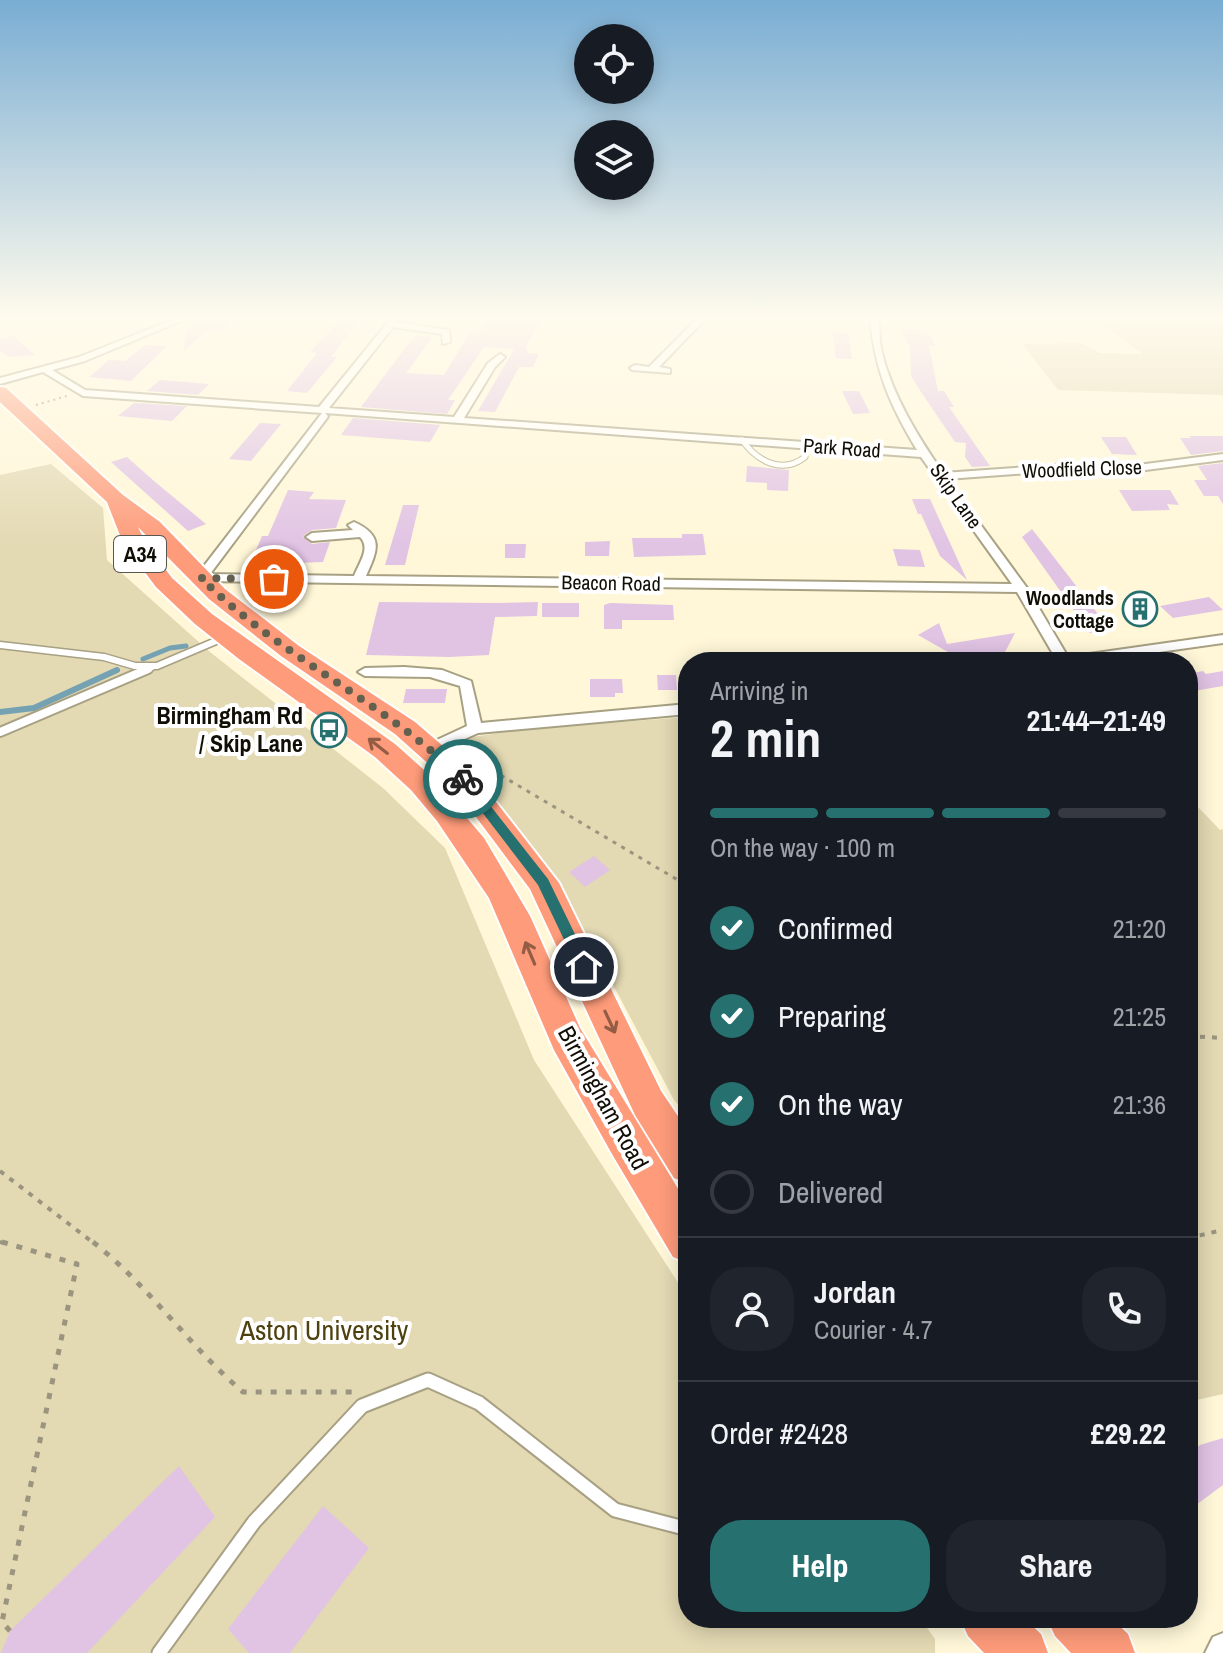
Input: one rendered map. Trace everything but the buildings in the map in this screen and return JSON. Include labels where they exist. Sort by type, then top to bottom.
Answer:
[{"type":"highway","name":"Birmingham Road","points":[[1,393],[116,499],[152,527],[198,586],[227,636],[376,744],[418,780],[448,813],[475,849],[514,916],[565,1035],[613,1124],[678,1226]]},
{"type":"highway","name":"Birmingham Road","points":[[116,499],[129,536],[158,578],[198,586],[290,651],[438,745],[543,883],[648,1103],[678,1150]]},
{"type":"highway","points":[[158,578],[198,586]]},
{"type":"highway","points":[[996,1628],[1022,1653]]},
{"type":"highway","points":[[1083,1628],[1109,1653]]},
{"type":"street","name":"Park Road","points":[[91,393],[322,413],[927,454]]},
{"type":"street","points":[[198,586],[337,393]]},
{"type":"street","points":[[457,420],[474,393]]},
{"type":"street","name":"Skip Lane","points":[[890,393],[941,476],[1021,588],[1056,652]]},
{"type":"street","name":"Woodfield Close","points":[[941,476],[1069,467],[1143,468],[1223,457]]},
{"type":"street","points":[[312,537],[358,529],[370,539],[372,549],[358,580]]},
{"type":"street","name":"Beacon Road","points":[[198,586],[358,580],[1021,588]]},
{"type":"street","points":[[1132,652],[1223,639]]},
{"type":"street","points":[[365,672],[436,672],[453,676],[466,684],[475,728]]},
{"type":"street","points":[[438,745],[475,728],[678,710]]},
{"type":"street","points":[[1219,1653],[1223,1647]]},
{"type":"lane","points":[[742,440],[755,457],[778,465],[800,462],[805,457],[806,445]]},
{"type":"lane","points":[[0,732],[227,636]]},
{"type":"lane","points":[[0,645],[104,657],[135,666],[157,666]]},
{"type":"lane","points":[[159,1653],[254,1522],[362,1406],[428,1380],[479,1403],[615,1510],[678,1526]]},
{"type":"path","points":[[18,409],[74,393]]},
{"type":"path","points":[[438,745],[678,881]]},
{"type":"path","points":[[1198,1037],[1223,1038]]},
{"type":"path","points":[[0,1171],[123,1266],[208,1362],[243,1392],[398,1392]]},
{"type":"path","points":[[1198,1236],[1223,1230]]},
{"type":"path","points":[[0,1242],[77,1264],[2,1622],[10,1631]]},
{"type":"green space","points":[[1162,393],[1223,393],[1223,395]]},
{"type":"green space","name":"Aston University","points":[[51,464],[103,508],[107,560],[210,652],[383,788],[445,848],[534,1060],[678,1283],[678,1628],[927,1628],[935,1639],[935,1653],[0,1653],[0,475]]},
{"type":"green space","points":[[678,718],[678,1105],[582,926],[445,741],[489,777],[487,767],[462,752],[472,737],[525,729]]},
{"type":"green space","points":[[1198,807],[1220,830],[1223,829],[1223,1394],[1198,1400]]},
{"type":"waterway","points":[[143,659],[170,648],[186,646]]},
{"type":"waterway","points":[[0,712],[34,708],[117,670]]},
{"type":"way so far","points":[[274,579],[201,578],[290,651],[405,728],[463,779]]},
{"type":"place","name":"Woodlands Cottage","points":[[1140,609]]},
{"type":"place","name":"Birmingham Rd / Skip Lane","points":[[329,730]]},
{"type":"route","points":[[463,779],[543,883],[584,967]]}]
